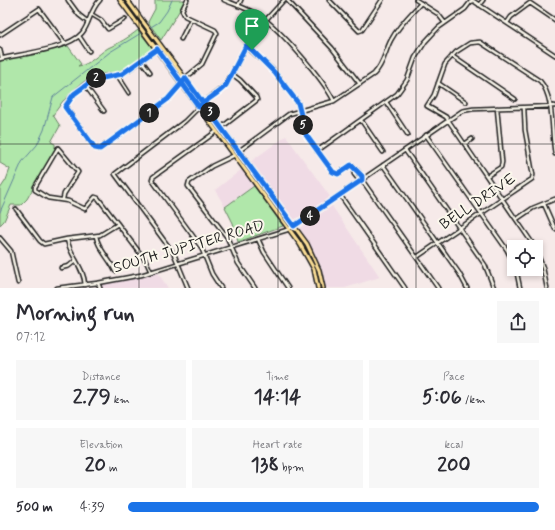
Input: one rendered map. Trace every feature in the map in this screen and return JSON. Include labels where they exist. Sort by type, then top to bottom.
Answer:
[{"type":"main road","points":[[120,0],[289,228],[308,257],[315,272],[318,288]]},
{"type":"main road","points":[[127,0],[294,226],[313,254],[319,270],[323,288]]},
{"type":"main road","points":[[182,83],[185,78]]},
{"type":"main road","points":[[199,107],[203,103]]},
{"type":"main road","points":[[217,131],[222,128]]},
{"type":"main road","points":[[235,155],[239,151]]},
{"type":"main road","points":[[261,190],[266,187]]},
{"type":"main road","points":[[315,272],[319,270]]},
{"type":"street","points":[[68,0],[79,15],[88,22]]},
{"type":"street","points":[[0,50],[1,59],[65,44],[79,36],[100,0]]},
{"type":"street","points":[[185,78],[202,64],[217,32],[185,16],[182,12],[187,0]]},
{"type":"street","points":[[224,0],[265,20],[305,61],[334,101]]},
{"type":"street","points":[[238,6],[241,0]]},
{"type":"street","points":[[203,103],[221,90],[232,74],[252,35],[285,0],[332,48],[360,84]]},
{"type":"street","points":[[329,0],[358,31],[362,30],[382,0]]},
{"type":"street","points":[[416,0],[438,14],[445,23]]},
{"type":"street","points":[[317,151],[397,94],[405,84],[415,58],[425,42],[445,23],[465,9],[472,0],[555,55]]},
{"type":"street","points":[[479,5],[483,0]]},
{"type":"street","points":[[239,151],[289,114],[334,101],[360,84],[378,69],[388,45],[397,29],[421,3]]},
{"type":"street","points":[[507,23],[511,17],[530,4],[555,20]]},
{"type":"street","points":[[0,36],[39,9],[65,44]]},
{"type":"street","points":[[91,14],[101,20],[108,29],[125,19]]},
{"type":"street","points":[[181,39],[191,19]]},
{"type":"street","points":[[79,36],[89,51]]},
{"type":"street","points":[[530,240],[448,120],[440,112],[427,106],[438,84],[445,64],[452,56],[470,43],[482,42],[540,81],[547,91],[555,154]]},
{"type":"street","points":[[246,46],[254,51],[275,73],[298,103],[301,110],[304,131],[335,174],[349,165],[362,176],[362,180],[438,288]]},
{"type":"street","points":[[157,49],[128,71],[118,76],[98,78],[85,85],[74,94],[65,107],[97,149],[102,149],[164,102],[182,83]]},
{"type":"street","points":[[452,56],[515,99]]},
{"type":"street","points":[[141,60],[150,72]]},
{"type":"street","points":[[222,128],[257,100],[240,80],[232,74]]},
{"type":"street","points":[[118,76],[129,93]]},
{"type":"street","points":[[438,84],[466,102]]},
{"type":"street","points":[[85,85],[104,111]]},
{"type":"street","points":[[386,102],[408,135]]},
{"type":"street","name":"SOUTH JUPITER ROAD","points":[[57,288],[98,283],[152,272],[232,248],[294,226],[448,120],[464,111],[555,106]]},
{"type":"street","points":[[188,288],[172,251],[115,174],[185,121],[199,107]]},
{"type":"street","points":[[487,176],[501,167],[502,162],[498,108]]},
{"type":"street","name":"BELL DRIVE","points":[[417,257],[533,177],[525,130],[524,108]]},
{"type":"street","points":[[361,120],[383,152]]},
{"type":"street","points":[[217,131],[152,179],[198,243],[212,274],[221,288]]},
{"type":"street","points":[[426,135],[507,250]]},
{"type":"street","points":[[465,144],[472,139]]},
{"type":"street","points":[[63,199],[64,194],[78,173],[69,159],[58,148],[35,189],[48,198],[63,199],[85,210],[97,197],[146,261],[152,272]]},
{"type":"street","points":[[405,150],[488,269],[494,288]]},
{"type":"street","points":[[235,155],[212,166],[188,185],[227,237],[238,263],[255,288]]},
{"type":"street","points":[[383,165],[438,242],[459,273],[467,288]]},
{"type":"street","points":[[340,195],[405,288]]},
{"type":"street","points":[[517,219],[555,199]]},
{"type":"street","points":[[544,204],[555,229]]},
{"type":"street","points":[[16,209],[43,243],[96,236],[103,234],[118,224]]},
{"type":"street","points":[[96,236],[99,246],[110,260],[116,272]]},
{"type":"street","points":[[0,238],[11,252],[18,283]]},
{"type":"street","points":[[67,239],[71,253],[82,272],[85,285]]},
{"type":"street","points":[[258,239],[264,252],[288,288]]},
{"type":"street","points":[[61,268],[69,266],[76,260]]},
{"type":"street","points":[[543,268],[547,288]]},
{"type":"street","points":[[517,276],[520,288]]},
{"type":"street","points":[[98,283],[100,288]]},
{"type":"shaded area","points":[[286,136],[331,198],[294,220],[250,162]]},
{"type":"shaded area","points":[[242,169],[254,186],[225,207],[215,190]]},
{"type":"shaded area","points":[[332,206],[380,277],[345,288],[326,288],[320,264],[300,228]]},
{"type":"shaded area","points":[[158,273],[168,288],[97,288],[97,286]]},
{"type":"green space","points":[[155,0],[186,0],[161,40],[148,22],[155,9]]},
{"type":"green space","points":[[138,30],[153,49],[120,73],[93,77],[63,101],[53,115],[60,126],[51,142],[55,144],[55,150],[27,199],[21,205],[11,205],[4,221],[0,225],[0,189],[6,180],[10,169],[0,163],[0,61],[68,46],[81,64],[78,66],[86,64],[108,48]]},
{"type":"green space","points":[[254,186],[283,226],[238,242],[233,223],[225,207]]},
{"type":"waterway","points":[[0,212],[22,162],[37,145],[44,130],[53,97],[110,52],[159,22],[167,11],[172,0]]},
{"type":"route","points":[[252,50],[246,46],[226,85],[221,90],[203,103],[199,107],[182,83],[175,88],[168,99],[100,149],[95,148],[65,107],[74,94],[93,80],[101,77],[122,74],[157,49],[182,83],[185,78],[192,88],[203,103],[211,114],[266,187],[294,226],[362,180],[362,176],[351,165],[338,174],[333,172],[306,135],[298,103],[275,73],[252,50]]}]
